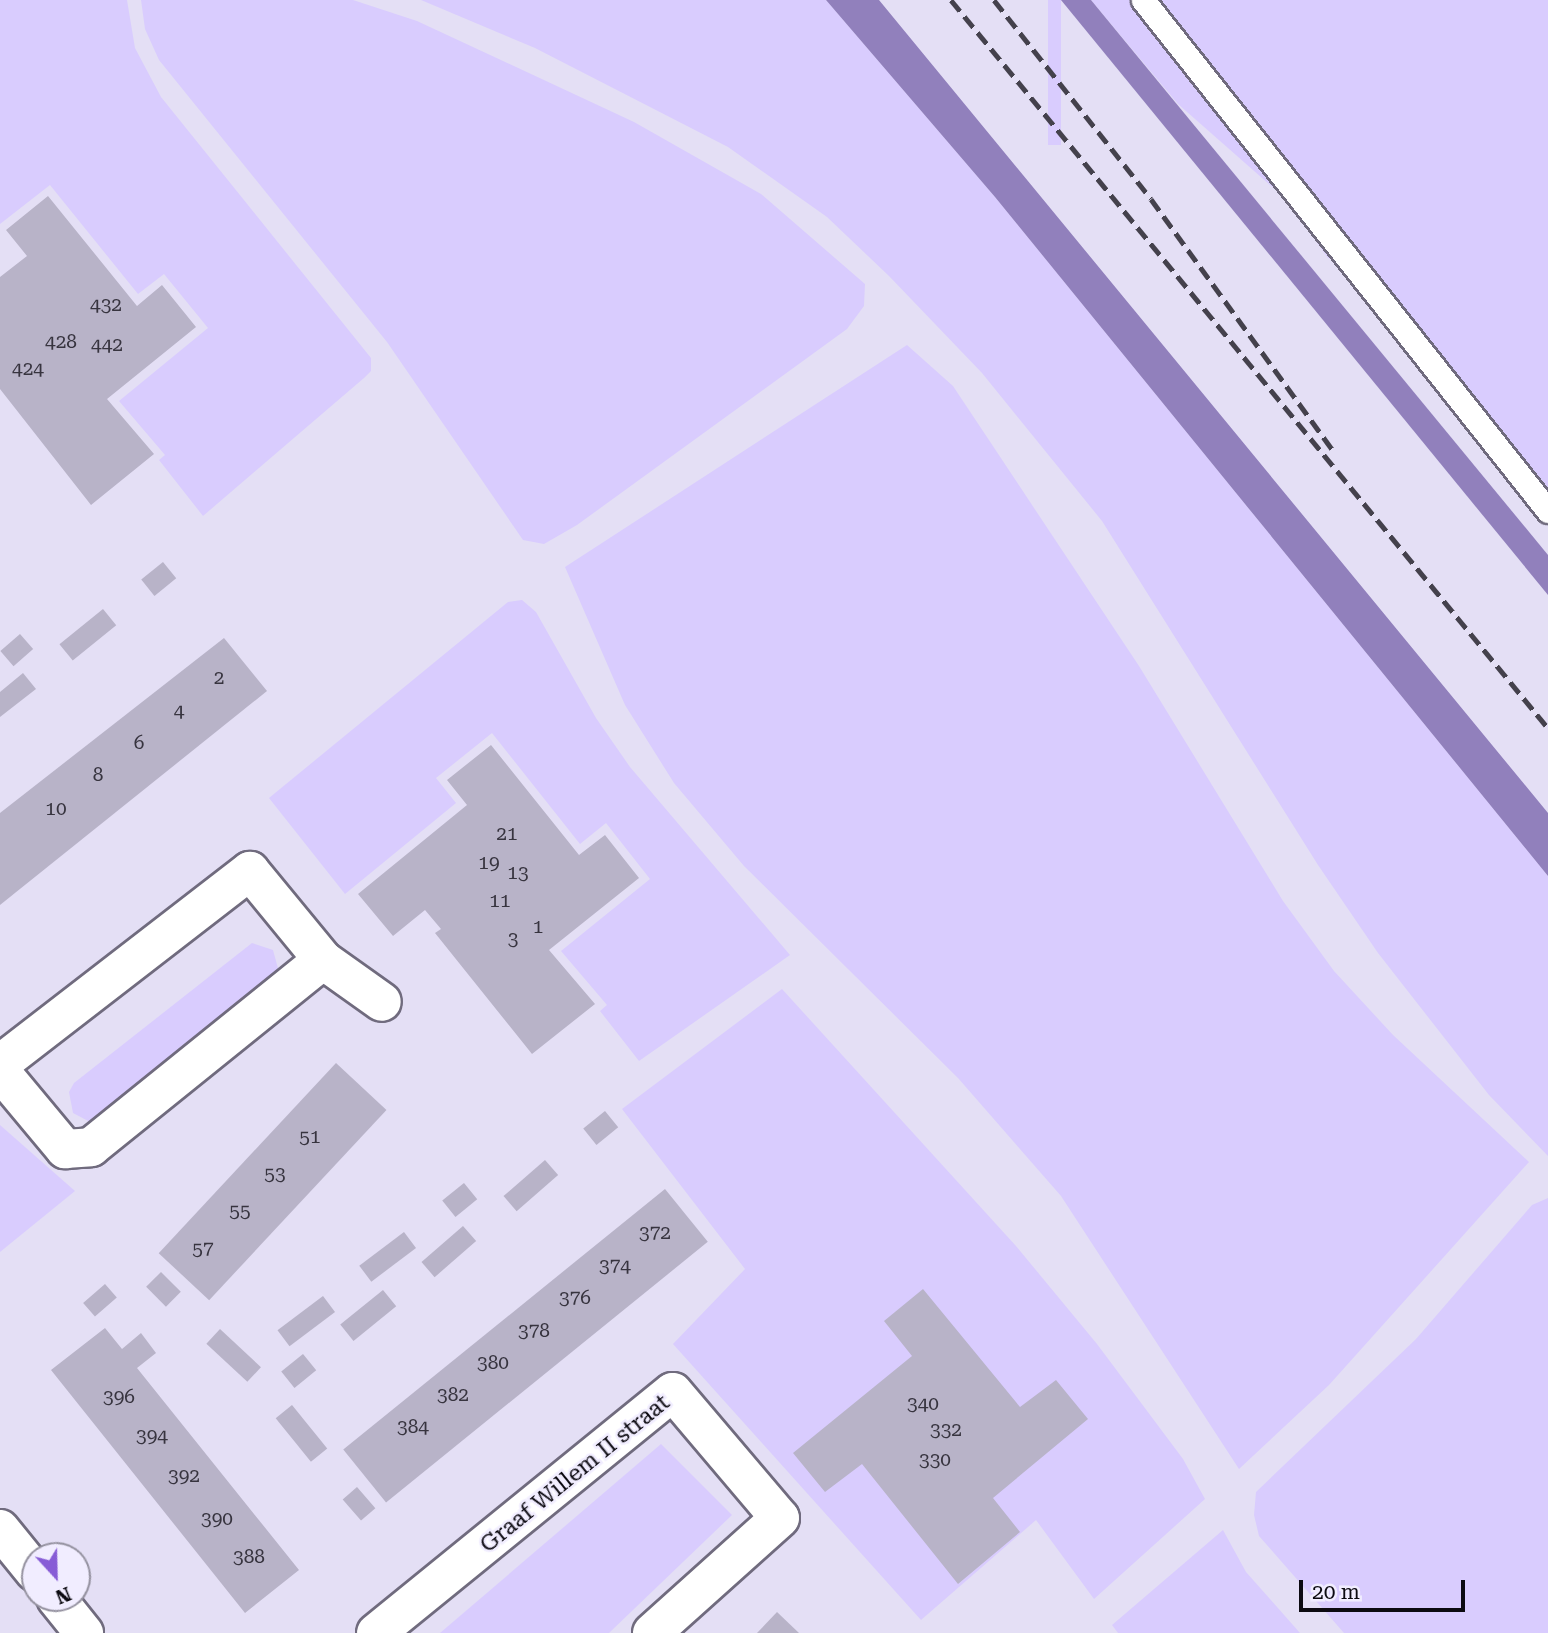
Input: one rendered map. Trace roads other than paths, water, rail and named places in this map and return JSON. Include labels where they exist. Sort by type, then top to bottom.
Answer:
[{"type":"street","points":[[0,1064],[250,872],[323,960],[382,1002]]},
{"type":"street","points":[[0,1071],[65,1149],[91,1147],[323,960]]},
{"type":"street","name":"Graaf Willem II straat","points":[[376,1633],[673,1392],[780,1518],[652,1633]]},
{"type":"street","points":[[0,1529],[21,1555]]},
{"type":"street","points":[[67,1612],[84,1633]]},
{"type":"lane","points":[[1143,0],[1548,511]]},
{"type":"railway","points":[[951,0],[1548,728]]},
{"type":"railway","points":[[994,0],[1151,199],[1334,452]]}]
